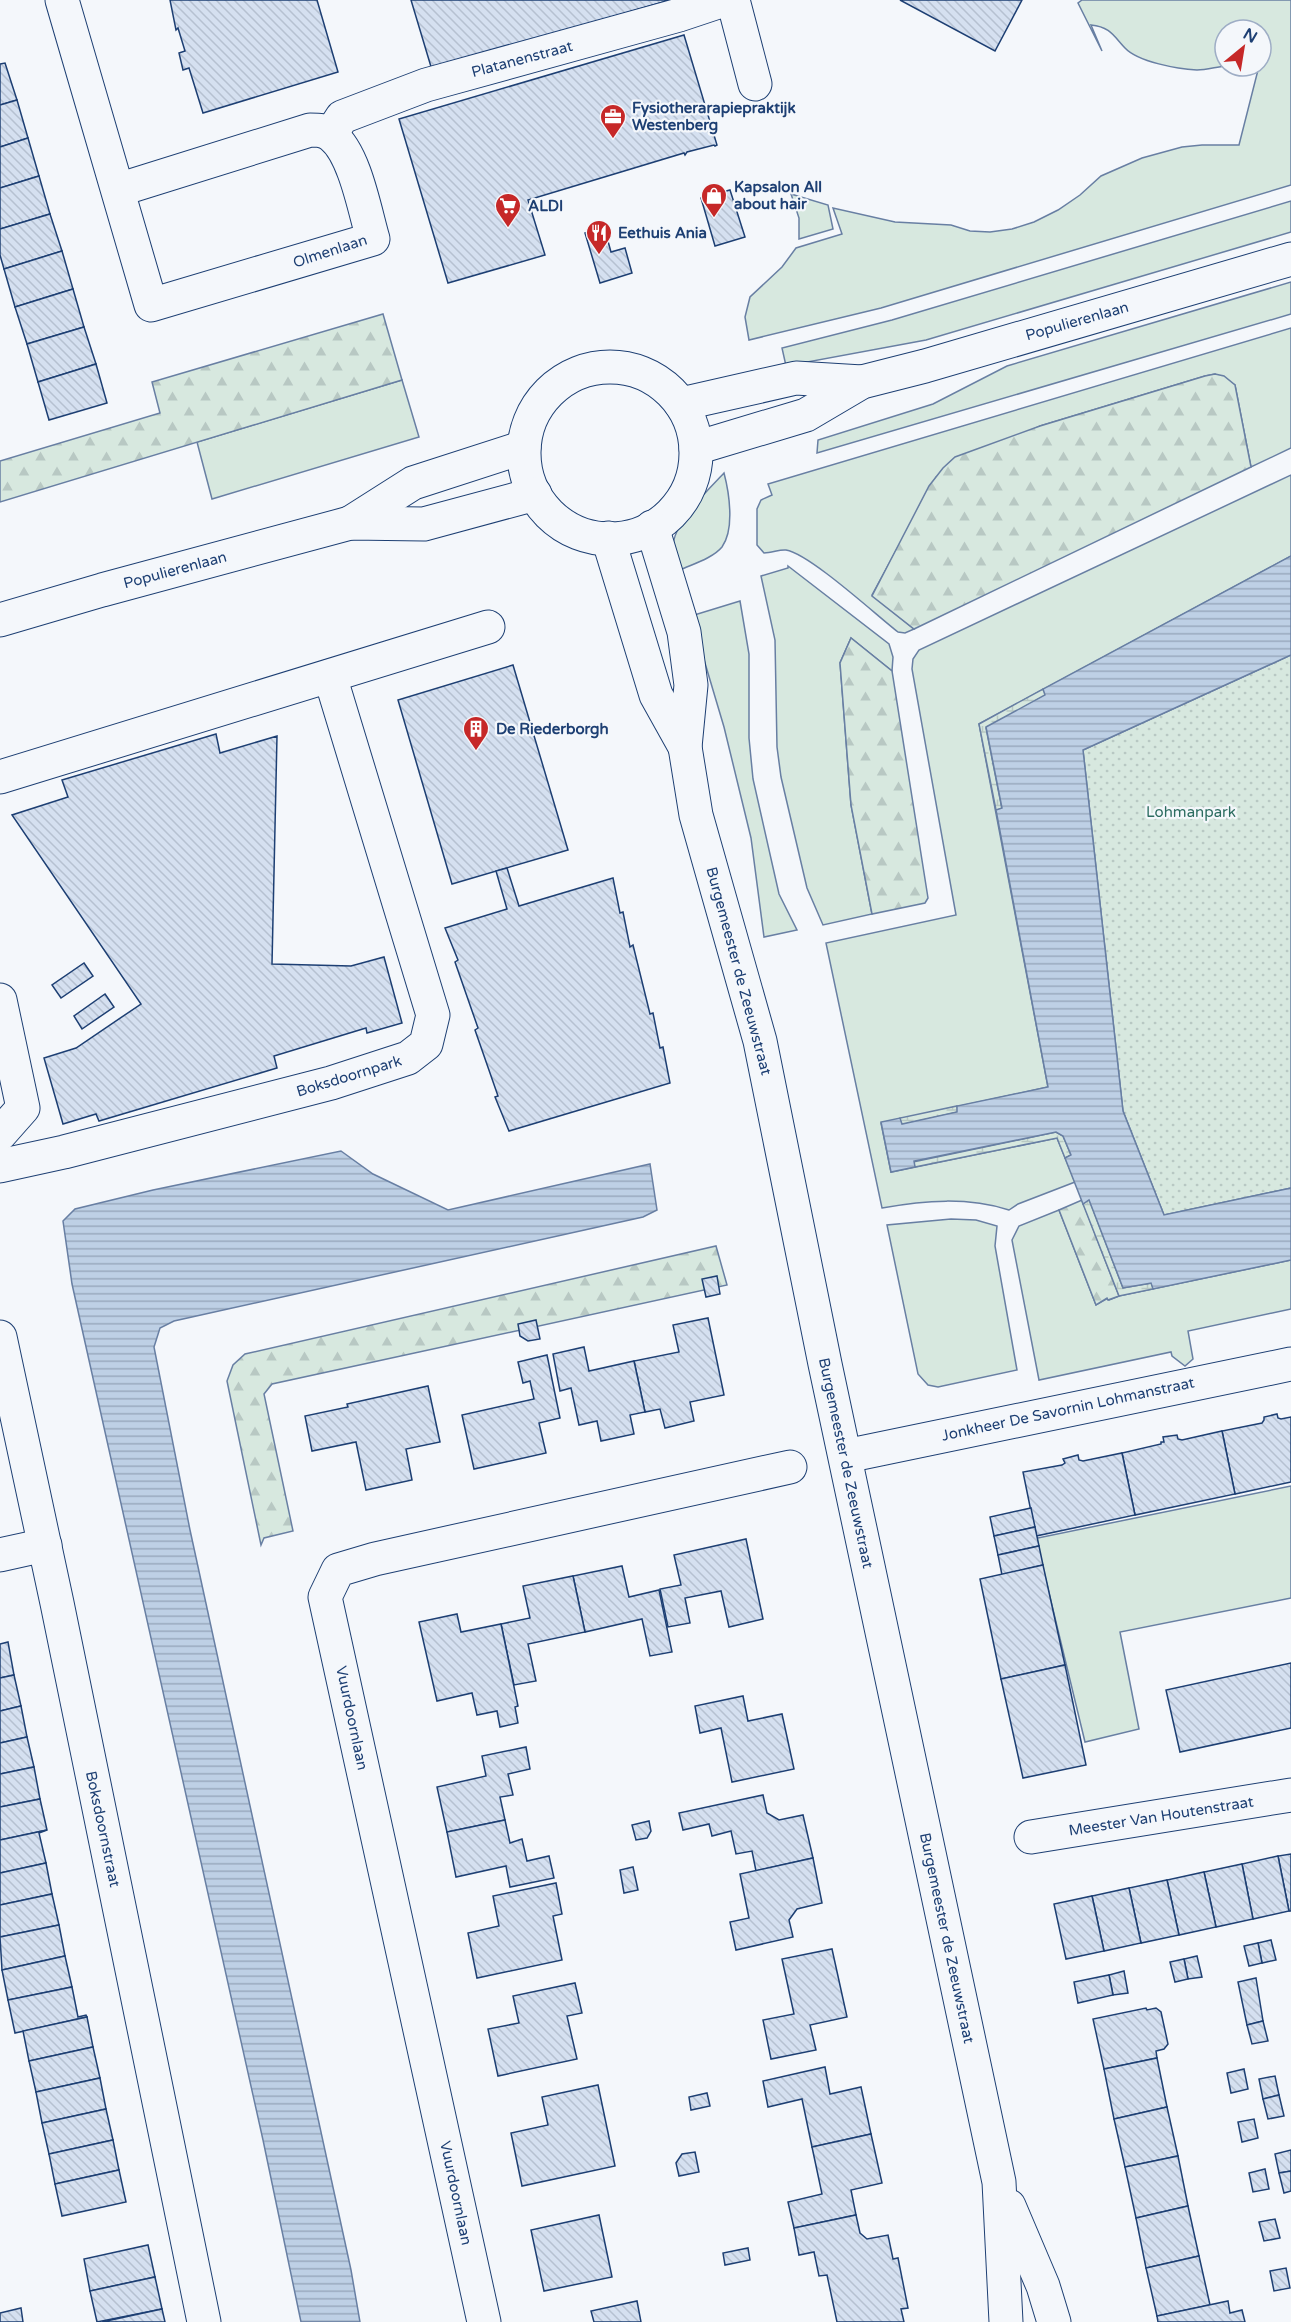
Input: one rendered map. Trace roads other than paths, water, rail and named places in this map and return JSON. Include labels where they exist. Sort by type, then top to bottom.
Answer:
[{"type":"street","name":"Olmenlaan","points":[[62,0],[151,305],[373,239],[346,155],[331,134]]},
{"type":"street","name":"Platanenstraat","points":[[331,134],[342,117],[426,85],[668,19],[724,0]]},
{"type":"street","points":[[733,0],[755,84]]},
{"type":"street","points":[[118,190],[310,130],[321,130],[331,134]]},
{"type":"street","name":"Populierenlaan","points":[[696,448],[806,415],[862,382],[925,366],[1291,259]]},
{"type":"street","points":[[598,367],[622,368],[645,374],[664,387],[681,404],[691,425],[696,448],[693,471],[685,494],[671,513],[638,534],[608,538],[586,535],[566,526],[548,513],[528,479],[524,447],[528,424],[539,403],[555,386],[576,373],[598,367]]},
{"type":"street","name":"Populierenlaan","points":[[681,404],[795,378],[862,382]]},
{"type":"street","name":"Populierenlaan","points":[[350,524],[413,483],[524,447]]},
{"type":"street","name":"Populierenlaan","points":[[0,620],[113,587],[350,524],[424,524],[535,494]]},
{"type":"street","name":"Burgemeester de Zeeuwstraat","points":[[652,527],[684,632],[691,686],[684,747],[696,815],[760,1041],[820,1342],[999,2182],[1006,2322]]},
{"type":"street","name":"Burgemeester de Zeeuwstraat","points":[[608,538],[656,695],[684,747]]},
{"type":"street","points":[[0,777],[488,627]]},
{"type":"street","name":"Boksdoornpark","points":[[0,1166],[64,1152],[331,1083],[408,1058],[426,1044],[433,1015],[330,676]]},
{"type":"street","points":[[0,1000],[23,1108],[0,1134]]},
{"type":"street","name":"Boksdoornstraat","points":[[0,1337],[45,1545],[204,2322]]},
{"type":"street","name":"Jonkheer De Savornin Lohmanstraat","points":[[846,1456],[1291,1364]]},
{"type":"street","name":"Vuurdoornlaan","points":[[484,2322],[325,1597],[338,1570],[375,1559],[790,1467]]},
{"type":"street","points":[[0,1555],[45,1545]]},
{"type":"street","name":"Meester Van Houtenstraat","points":[[1031,1837],[1291,1795]]},
{"type":"street","name":"Burgemeester de Zeeuwstraat","points":[[999,2182],[1043,2286],[1054,2322]]},
{"type":"water","points":[[1291,556],[1291,655],[1083,750],[1123,1111],[1164,1215],[1291,1188],[1291,1260],[1153,1289],[1151,1283],[1123,1288],[1089,1200],[1083,1204],[1065,1158],[1071,1155],[1063,1136],[1056,1132],[914,1161],[915,1167],[891,1172],[881,1122],[900,1118],[902,1124],[957,1112],[957,1106],[1048,1087],[996,810],[1002,808],[986,727],[1045,695],[1043,689]]},
{"type":"water","points":[[341,1151],[373,1174],[448,1210],[650,1164],[657,1210],[643,1217],[174,1321],[160,1328],[154,1347],[190,1530],[351,2270],[360,2322],[301,2322],[263,2140],[72,1284],[63,1221],[75,1209],[153,1190]]},
{"type":"place","name":"Fysiotherarapiepraktijk Westenberg","points":[[613,140]]},
{"type":"place","name":"Kapsalon All about hair","points":[[714,219]]},
{"type":"place","name":"ALDI","points":[[508,229]]},
{"type":"place","name":"Eethuis Ania","points":[[599,256]]},
{"type":"place","name":"De Riederborgh","points":[[476,752]]},
{"type":"park label","name":"Lohmanpark","points":[[1191,812]]}]
